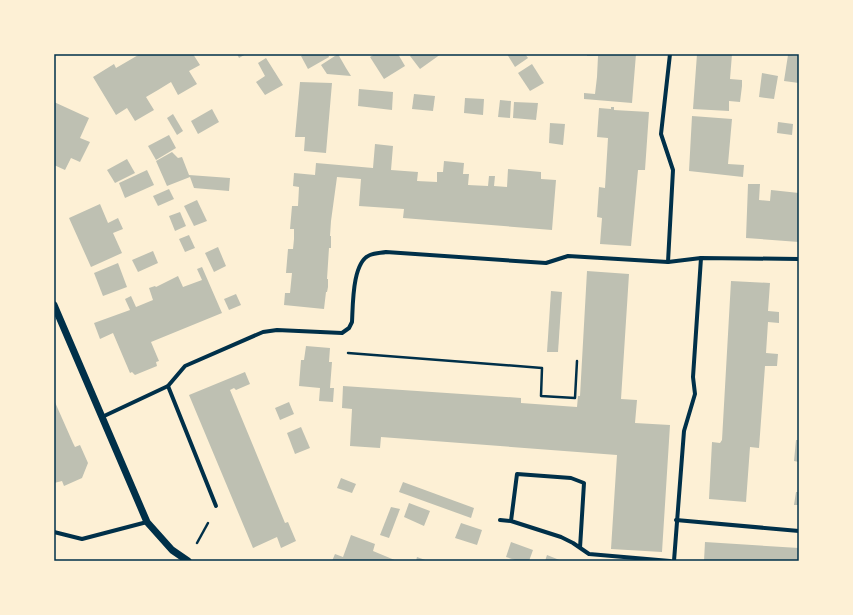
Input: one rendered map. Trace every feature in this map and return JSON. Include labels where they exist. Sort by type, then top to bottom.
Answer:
[{"type":"street","points":[[668,262],[673,170],[660,134],[670,54]]},
{"type":"street","points":[[102,417],[168,386],[185,366],[263,332],[277,330],[342,333],[349,328],[352,322],[356,276],[360,264],[369,255],[386,252],[546,263],[568,256],[668,262],[702,258],[799,259]]},
{"type":"street","points":[[674,561],[684,431],[695,394],[693,377],[702,258]]},
{"type":"street","points":[[54,306],[147,522],[172,550],[188,561]]},
{"type":"street","points":[[168,386],[216,506]]},
{"type":"street","points":[[511,521],[517,474],[571,478],[584,483],[580,548]]},
{"type":"street","points":[[500,520],[511,521],[561,537],[589,554],[670,561]]},
{"type":"street","points":[[676,520],[799,531]]},
{"type":"street","points":[[54,532],[82,539],[147,522]]},
{"type":"path","points":[[340,352],[542,368],[541,396],[575,398],[577,361]]},
{"type":"building","points":[[140,54],[193,54],[200,65],[189,71],[197,84],[178,95],[171,82],[146,97],[154,110],[135,121],[127,108],[116,115],[93,77],[114,64],[116,68]]},
{"type":"building","points":[[237,54],[246,54],[239,58]]},
{"type":"building","points":[[304,54],[328,54],[329,57],[308,69],[301,56]]},
{"type":"building","points":[[338,54],[351,76],[327,74],[321,65]]},
{"type":"building","points":[[375,54],[398,54],[405,66],[384,79],[370,57]]},
{"type":"building","points":[[412,54],[441,54],[420,69],[410,56]]},
{"type":"building","points":[[507,54],[525,54],[528,58],[515,67]]},
{"type":"building","points":[[587,54],[636,54],[632,103],[584,99],[584,93],[595,94],[597,77],[598,56],[587,56]]},
{"type":"building","points":[[697,54],[732,54],[730,79],[742,80],[742,86],[740,102],[729,101],[729,111],[693,109]]},
{"type":"building","points":[[788,55],[799,56],[799,83],[784,81]]},
{"type":"building","points":[[266,58],[283,85],[265,95],[256,82],[265,76],[258,63]]},
{"type":"building","points":[[532,64],[544,83],[530,91],[518,73]]},
{"type":"building","points":[[762,73],[778,76],[774,99],[759,97]]},
{"type":"building","points":[[300,82],[332,83],[326,153],[304,151],[305,137],[295,137]]},
{"type":"building","points":[[359,89],[393,92],[392,110],[358,106]]},
{"type":"building","points":[[414,94],[435,96],[433,111],[412,109]]},
{"type":"building","points":[[465,98],[484,99],[483,115],[464,113]]},
{"type":"building","points":[[500,100],[511,101],[510,118],[498,117]]},
{"type":"building","points":[[54,102],[89,118],[80,138],[90,142],[80,162],[71,158],[65,170],[54,165]]},
{"type":"building","points":[[514,102],[538,103],[536,120],[513,118]]},
{"type":"building","points":[[611,107],[614,107],[614,110],[649,112],[645,170],[638,170],[631,246],[600,244],[602,218],[597,217],[599,187],[605,188],[608,138],[597,137],[599,108],[611,109]]},
{"type":"building","points":[[212,109],[219,122],[198,134],[191,121]]},
{"type":"building","points":[[173,114],[183,131],[177,135],[167,118]]},
{"type":"building","points":[[692,116],[732,119],[728,164],[744,165],[743,177],[689,171]]},
{"type":"building","points":[[778,122],[793,124],[792,135],[777,133]]},
{"type":"building","points":[[550,123],[565,124],[563,145],[549,143]]},
{"type":"building","points":[[169,135],[176,148],[156,160],[148,146]]},
{"type":"building","points":[[375,144],[393,146],[391,170],[418,172],[417,181],[437,182],[437,172],[443,172],[444,161],[464,163],[463,174],[469,174],[468,185],[488,186],[489,176],[495,176],[494,186],[507,187],[508,169],[541,172],[541,179],[556,180],[552,230],[403,218],[404,209],[359,206],[361,179],[337,177],[331,221],[331,248],[329,248],[327,279],[328,287],[324,309],[284,305],[285,293],[290,293],[292,273],[286,273],[288,249],[293,249],[294,239],[294,229],[290,229],[292,206],[298,206],[299,187],[293,186],[294,173],[315,175],[316,163],[373,168]]},
{"type":"building","points":[[172,152],[178,158],[182,157],[189,175],[230,178],[229,191],[194,188],[190,177],[167,186],[156,161]]},
{"type":"building","points":[[127,159],[135,173],[115,183],[107,170]]},
{"type":"building","points":[[147,170],[154,185],[125,198],[119,183]]},
{"type":"building","points":[[748,184],[760,184],[759,200],[770,201],[771,190],[799,193],[799,242],[746,238]]},
{"type":"building","points":[[169,189],[174,199],[158,206],[153,196]]},
{"type":"building","points":[[197,200],[207,221],[194,226],[184,206]]},
{"type":"building","points":[[100,204],[108,223],[118,218],[123,229],[113,233],[122,253],[91,267],[69,218]]},
{"type":"building","points":[[180,212],[186,226],[175,231],[169,216]]},
{"type":"building","points":[[189,235],[195,248],[185,252],[179,239]]},
{"type":"building","points":[[218,247],[226,266],[214,272],[205,253]]},
{"type":"building","points":[[153,251],[158,263],[138,272],[132,260]]},
{"type":"building","points":[[118,263],[127,287],[103,296],[94,273]]},
{"type":"building","points":[[202,267],[222,313],[151,342],[159,361],[156,362],[157,366],[135,375],[132,372],[130,373],[113,333],[100,339],[94,323],[130,310],[125,299],[131,296],[136,307],[153,300],[149,288],[156,287],[178,276],[183,287],[202,280],[197,269]]},
{"type":"building","points":[[587,271],[629,274],[621,399],[637,400],[635,423],[670,425],[662,552],[611,549],[617,455],[381,437],[380,448],[350,446],[352,409],[342,408],[343,386],[521,398],[521,403],[577,407],[578,396],[580,396]]},
{"type":"building","points":[[731,281],[770,283],[768,311],[779,312],[779,323],[768,322],[766,353],[778,354],[777,366],[765,366],[759,448],[750,447],[746,502],[709,499],[712,442],[720,443],[722,440]]},
{"type":"building","points":[[551,291],[562,292],[558,352],[547,352]]},
{"type":"building","points":[[236,294],[241,305],[229,310],[224,299]]},
{"type":"building","points":[[306,346],[330,348],[329,362],[332,362],[330,388],[334,388],[333,402],[319,401],[320,388],[299,386],[301,360],[304,360]]},
{"type":"building","points":[[245,372],[250,384],[236,390],[234,388],[230,390],[285,523],[288,522],[296,541],[281,548],[277,537],[253,548],[189,395]]},
{"type":"building","points":[[54,400],[75,447],[80,445],[88,463],[82,478],[64,486],[62,481],[54,483]]},
{"type":"building","points":[[289,402],[294,414],[280,420],[275,408]]},
{"type":"building","points":[[301,427],[310,448],[295,454],[287,433]]},
{"type":"building","points":[[796,440],[799,440],[799,462],[794,461]]},
{"type":"building","points":[[341,478],[356,484],[352,493],[337,488]]},
{"type":"building","points":[[403,482],[474,508],[471,518],[399,492]]},
{"type":"building","points":[[796,492],[799,492],[799,505],[794,505]]},
{"type":"building","points":[[409,503],[430,511],[424,526],[404,517]]},
{"type":"building","points":[[391,507],[400,509],[389,538],[380,535]]},
{"type":"building","points":[[461,523],[482,530],[477,545],[455,538]]},
{"type":"building","points":[[351,535],[375,544],[373,551],[397,561],[332,561],[335,554],[343,557]]},
{"type":"building","points":[[511,542],[533,550],[529,561],[518,561],[506,557]]},
{"type":"building","points":[[705,542],[799,548],[799,561],[704,561]]},
{"type":"building","points":[[547,555],[562,561],[545,561]]},
{"type":"building","points":[[417,557],[428,561],[416,561]]}]
